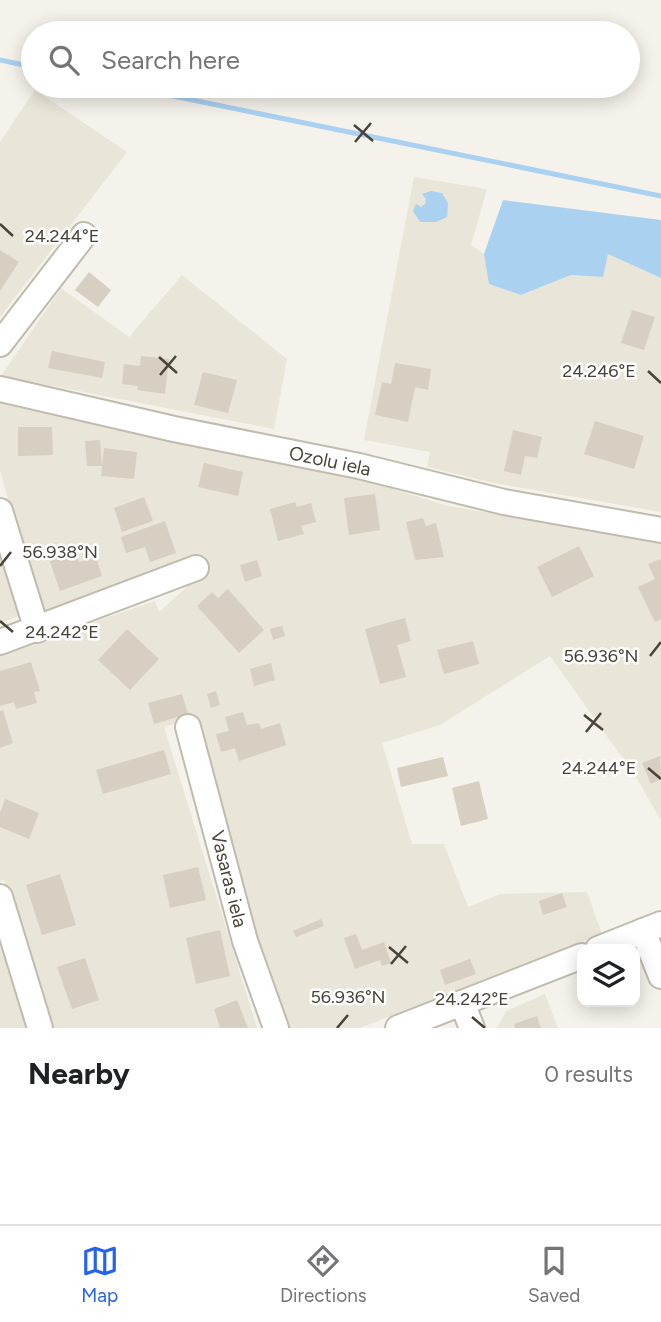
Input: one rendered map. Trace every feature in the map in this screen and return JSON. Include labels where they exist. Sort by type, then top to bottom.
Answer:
[{"type":"street","points":[[0,344],[84,235]]},
{"type":"street","name":"Ozolu iela","points":[[0,389],[174,429],[359,466],[504,502],[661,530]]},
{"type":"street","points":[[0,511],[37,630]]},
{"type":"street","points":[[0,642],[196,568]]},
{"type":"street","name":"Vasaras iela","points":[[188,727],[245,940],[276,1028]]},
{"type":"street","points":[[0,897],[40,1028]]},
{"type":"street","points":[[611,944],[652,928],[661,976]]},
{"type":"street","points":[[398,1028],[577,958]]},
{"type":"street","points":[[463,1003],[471,1028]]},
{"type":"shaded area","points":[[30,98],[47,98],[127,152],[0,317],[0,142]]},
{"type":"shaded area","points":[[414,177],[487,189],[471,245],[484,254],[490,284],[521,295],[571,275],[602,277],[608,254],[661,278],[661,512],[494,483],[427,467],[430,452],[364,440]]},
{"type":"shaded area","points":[[182,275],[287,359],[274,429],[1,376],[61,288],[129,337]]},
{"type":"shaded area","points":[[0,402],[63,414],[192,447],[316,465],[448,506],[661,542],[661,821],[636,777],[550,656],[440,725],[382,743],[412,844],[444,844],[468,907],[500,894],[587,892],[602,934],[360,1028],[288,1028],[267,975],[196,717],[164,727],[257,1028],[50,1028],[4,880],[0,881],[0,654],[155,601],[159,612],[209,567],[205,556],[39,612],[0,470]]},
{"type":"shaded area","points":[[0,549],[20,616],[0,623]]},
{"type":"shaded area","points":[[0,946],[25,1025],[26,1028],[0,1028]]},
{"type":"shaded area","points":[[545,994],[558,1028],[497,1028],[506,1011]]},
{"type":"water","points":[[431,191],[442,193],[448,203],[447,217],[436,222],[420,222],[413,211],[416,204],[421,207],[425,204],[426,199],[422,194]]},
{"type":"water","points":[[503,200],[661,220],[661,278],[608,254],[603,277],[571,275],[521,295],[489,284],[484,254]]},
{"type":"building","points":[[0,250],[19,262],[0,291]]},
{"type":"building","points":[[89,272],[111,290],[98,307],[75,290]]},
{"type":"building","points":[[632,310],[655,317],[644,350],[621,343]]},
{"type":"building","points":[[52,351],[105,362],[102,378],[48,368]]},
{"type":"building","points":[[141,356],[169,359],[165,394],[137,390],[138,386],[122,384],[124,364],[140,366]]},
{"type":"building","points":[[395,363],[431,369],[428,390],[415,387],[408,422],[375,415],[382,382],[391,384]]},
{"type":"building","points":[[203,372],[237,380],[228,413],[194,405]]},
{"type":"building","points":[[595,421],[644,436],[634,469],[584,454]]},
{"type":"building","points":[[18,427],[52,427],[53,455],[18,456]]},
{"type":"building","points":[[513,430],[542,437],[537,458],[525,456],[521,475],[504,471]]},
{"type":"building","points":[[100,440],[102,466],[87,466],[85,441]]},
{"type":"building","points":[[104,448],[137,452],[134,479],[101,476]]},
{"type":"building","points":[[204,463],[243,472],[238,496],[198,487]]},
{"type":"building","points":[[375,494],[380,530],[349,535],[344,498]]},
{"type":"building","points":[[144,497],[153,521],[122,532],[114,508]]},
{"type":"building","points":[[295,502],[297,507],[311,503],[316,522],[301,526],[304,534],[278,541],[270,509]]},
{"type":"building","points":[[423,518],[426,526],[436,523],[444,557],[415,560],[406,522]]},
{"type":"building","points":[[165,521],[176,553],[150,562],[145,547],[126,553],[121,537]]},
{"type":"building","points":[[579,546],[594,576],[552,597],[537,567]]},
{"type":"building","points":[[74,548],[79,562],[96,557],[102,576],[60,591],[48,556]]},
{"type":"building","points":[[661,559],[661,619],[655,622],[638,587],[655,579],[648,564]]},
{"type":"building","points":[[257,560],[262,576],[245,582],[240,565]]},
{"type":"building","points":[[228,589],[264,630],[239,653],[197,606],[212,592],[218,598]]},
{"type":"building","points":[[405,618],[411,641],[397,645],[406,677],[380,684],[365,629]]},
{"type":"building","points":[[282,626],[285,636],[273,640],[270,629]]},
{"type":"building","points":[[127,629],[159,659],[130,690],[98,660]]},
{"type":"building","points":[[473,641],[479,664],[444,674],[437,650]]},
{"type":"building","points":[[31,662],[40,691],[34,692],[37,703],[16,709],[14,702],[0,706],[0,671]]},
{"type":"building","points":[[271,663],[275,680],[254,686],[250,669]]},
{"type":"building","points":[[216,691],[220,705],[211,708],[207,694]]},
{"type":"building","points":[[182,694],[188,714],[154,724],[148,703]]},
{"type":"building","points":[[3,710],[13,743],[0,748],[0,711]]},
{"type":"building","points":[[243,712],[247,725],[259,723],[261,729],[280,723],[286,745],[239,761],[235,748],[221,752],[216,734],[229,731],[225,717]]},
{"type":"building","points":[[164,750],[171,774],[103,794],[96,770]]},
{"type":"building","points":[[660,756],[661,779],[651,784],[642,763]]},
{"type":"building","points":[[443,757],[448,776],[401,787],[397,768]]},
{"type":"building","points":[[479,781],[488,819],[461,826],[452,788]]},
{"type":"building","points":[[5,799],[39,813],[29,839],[0,827],[0,813]]},
{"type":"building","points":[[198,867],[206,900],[170,908],[163,875]]},
{"type":"building","points":[[60,874],[76,925],[42,935],[26,885]]},
{"type":"building","points":[[562,893],[567,907],[543,915],[539,901]]},
{"type":"building","points":[[321,919],[324,926],[296,937],[293,931]]},
{"type":"building","points":[[220,930],[230,976],[196,984],[186,938]]},
{"type":"building","points":[[356,934],[362,950],[384,942],[391,963],[382,966],[380,960],[355,969],[344,938]]},
{"type":"building","points":[[85,958],[99,1000],[72,1009],[57,967]]},
{"type":"building","points":[[470,959],[476,974],[445,985],[440,970]]},
{"type":"building","points":[[237,1000],[248,1028],[220,1028],[214,1009]]},
{"type":"building","points":[[537,1016],[541,1028],[515,1028],[514,1024]]},
{"type":"waterway","points":[[0,60],[21,64]]},
{"type":"waterway","points":[[183,98],[661,196]]}]
